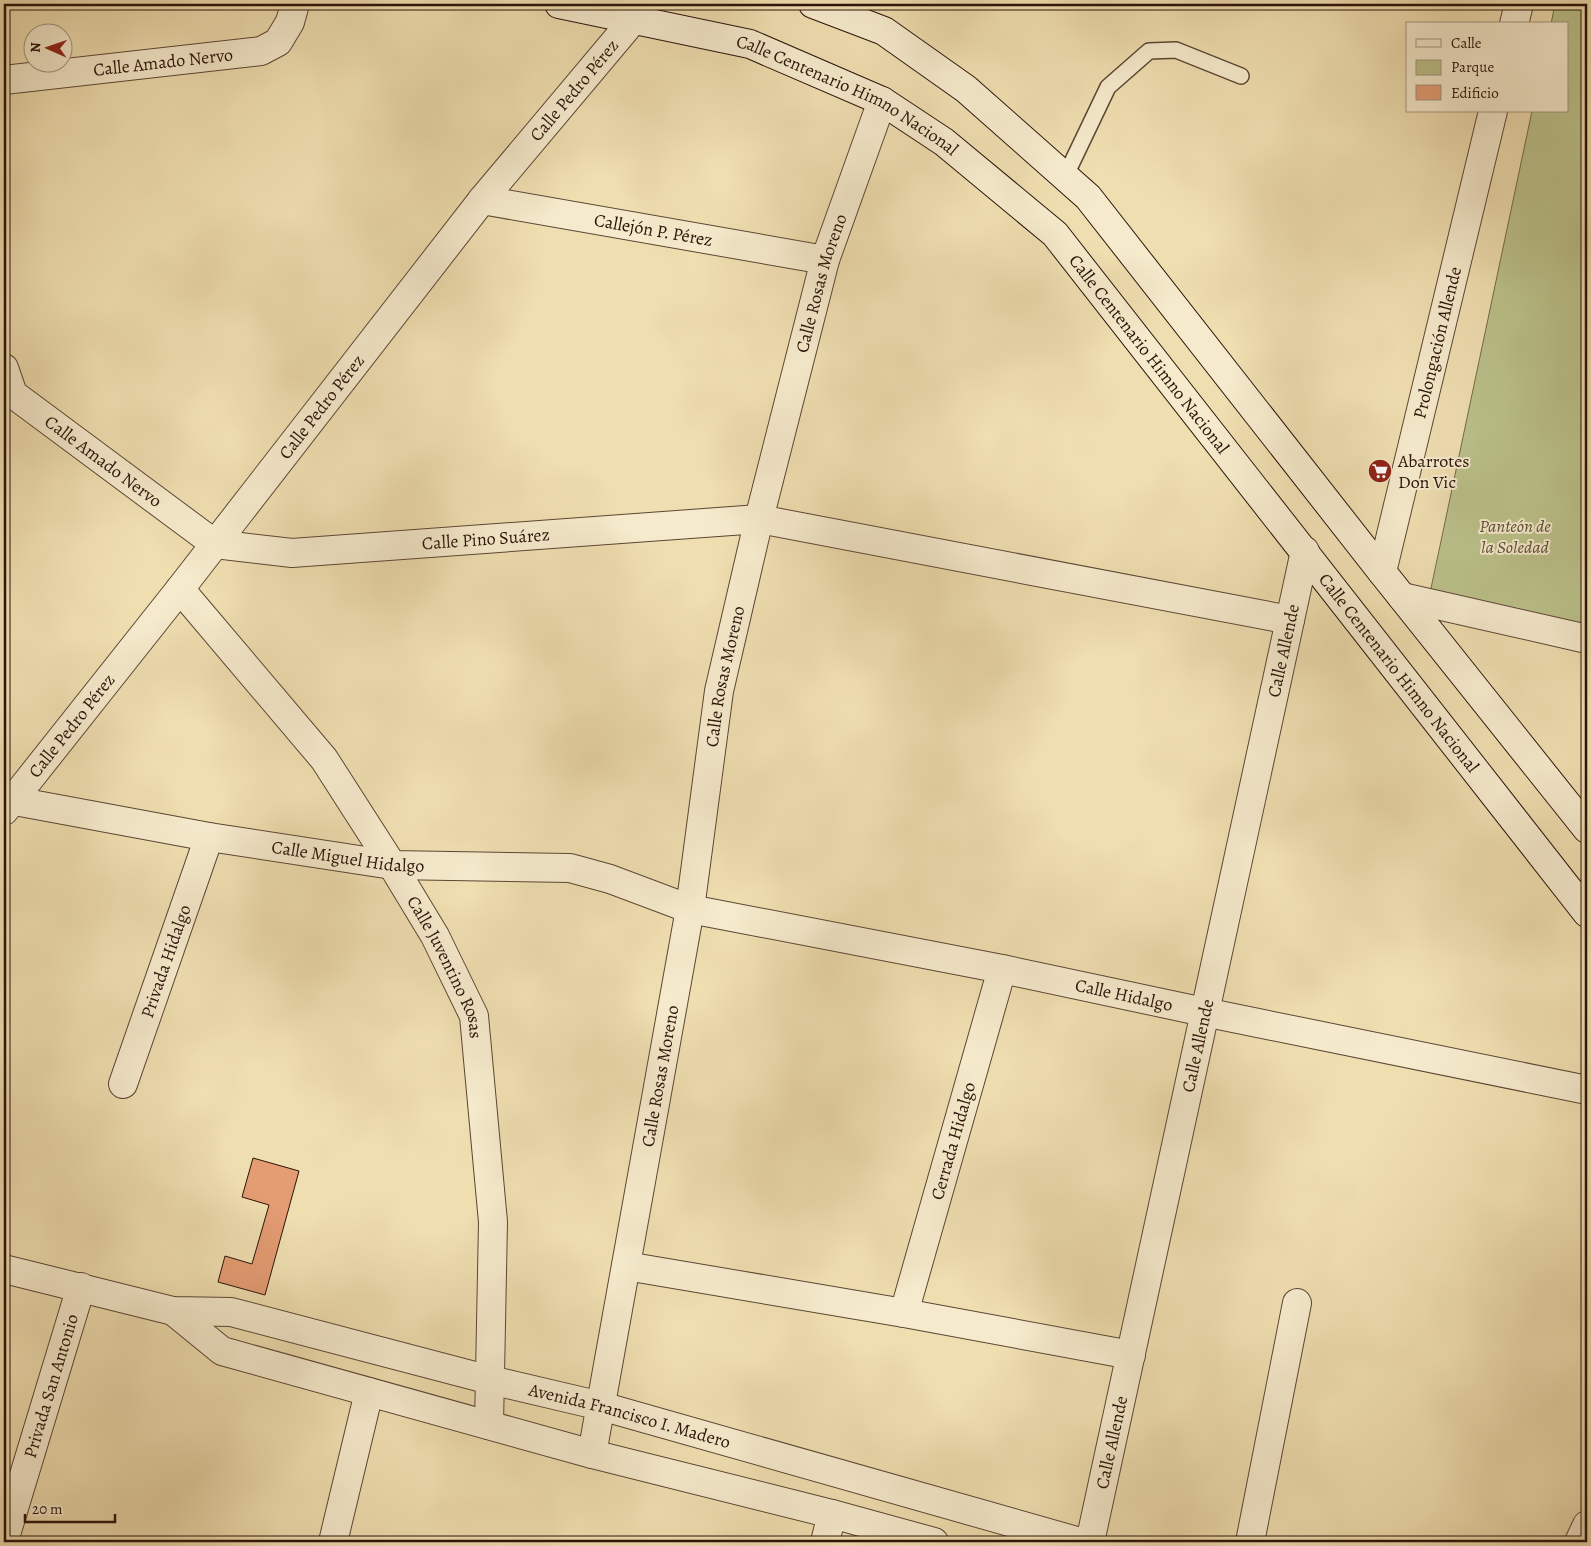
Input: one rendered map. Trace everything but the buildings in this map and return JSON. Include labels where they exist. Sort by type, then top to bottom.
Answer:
[{"type":"street","name":"Calle Amado Nervo","points":[[4,80],[261,51],[278,42],[290,22],[295,4]]},
{"type":"street","name":"Calle Centenario Himno Nacional","points":[[559,4],[637,11],[750,44],[882,101],[944,142],[1055,234],[1587,913]]},
{"type":"street","points":[[812,4],[884,31],[966,89],[1088,197],[1382,572],[1587,829]]},
{"type":"street","points":[[1514,22],[1519,4]]},
{"type":"street","name":"Calle Pedro Pérez","points":[[7,803],[180,589],[482,200],[637,11]]},
{"type":"street","name":"Calle Rosas Moreno","points":[[592,1454],[690,909],[718,691],[759,519],[825,260],[882,101]]},
{"type":"street","name":"Prolongación Allende","points":[[1382,572],[1493,112]]},
{"type":"street","name":"Callejón P. Pérez","points":[[482,200],[825,260]]},
{"type":"street","name":"Calle Amado Nervo","points":[[4,368],[8,393],[215,544]]},
{"type":"street","name":"Calle Pino Suárez","points":[[215,544],[292,553],[759,519],[1290,620]]},
{"type":"street","name":"Calle Allende","points":[[1090,1542],[1305,551]]},
{"type":"street","name":"Calle Juventino Rosas","points":[[180,589],[324,759],[435,936],[474,1016],[493,1222],[489,1425]]},
{"type":"street","points":[[1402,597],[1587,639]]},
{"type":"street","name":"Calle Miguel Hidalgo","points":[[7,803],[392,865],[570,868],[610,879],[690,909]]},
{"type":"street","name":"Privada Hidalgo","points":[[123,1084],[209,837]]},
{"type":"street","name":"Calle Hidalgo","points":[[690,909],[1002,969],[1587,1090]]},
{"type":"street","name":"Cerrada Hidalgo","points":[[904,1313],[1002,969]]},
{"type":"street","points":[[626,1266],[904,1313],[1131,1355]]},
{"type":"street","name":"Avenida Francisco I. Madero","points":[[4,1269],[173,1311],[231,1312],[490,1380],[601,1406],[1080,1542]]},
{"type":"street","name":"Privada San Antonio","points":[[4,1541],[81,1287]]},
{"type":"street","points":[[1250,1542],[1297,1303]]},
{"type":"street","name":"Avenida Francisco I. Madero","points":[[173,1311],[222,1351],[592,1454],[832,1514],[924,1541]]},
{"type":"street","points":[[333,1542],[369,1392]]},
{"type":"street","points":[[825,1542],[832,1514]]},
{"type":"street","points":[[1579,1542],[1587,1525]]},
{"type":"lane","points":[[1065,177],[1108,87],[1149,51],[1176,50],[1242,76]]},
{"type":"green space","name":"Panteón de la Soledad","points":[[1555,4],[1587,4],[1587,626],[1430,593],[1532,112],[1568,112],[1568,22],[1551,22]]},
{"type":"place","name":"Abarrotes Don Vic","points":[[1380,471]]}]
